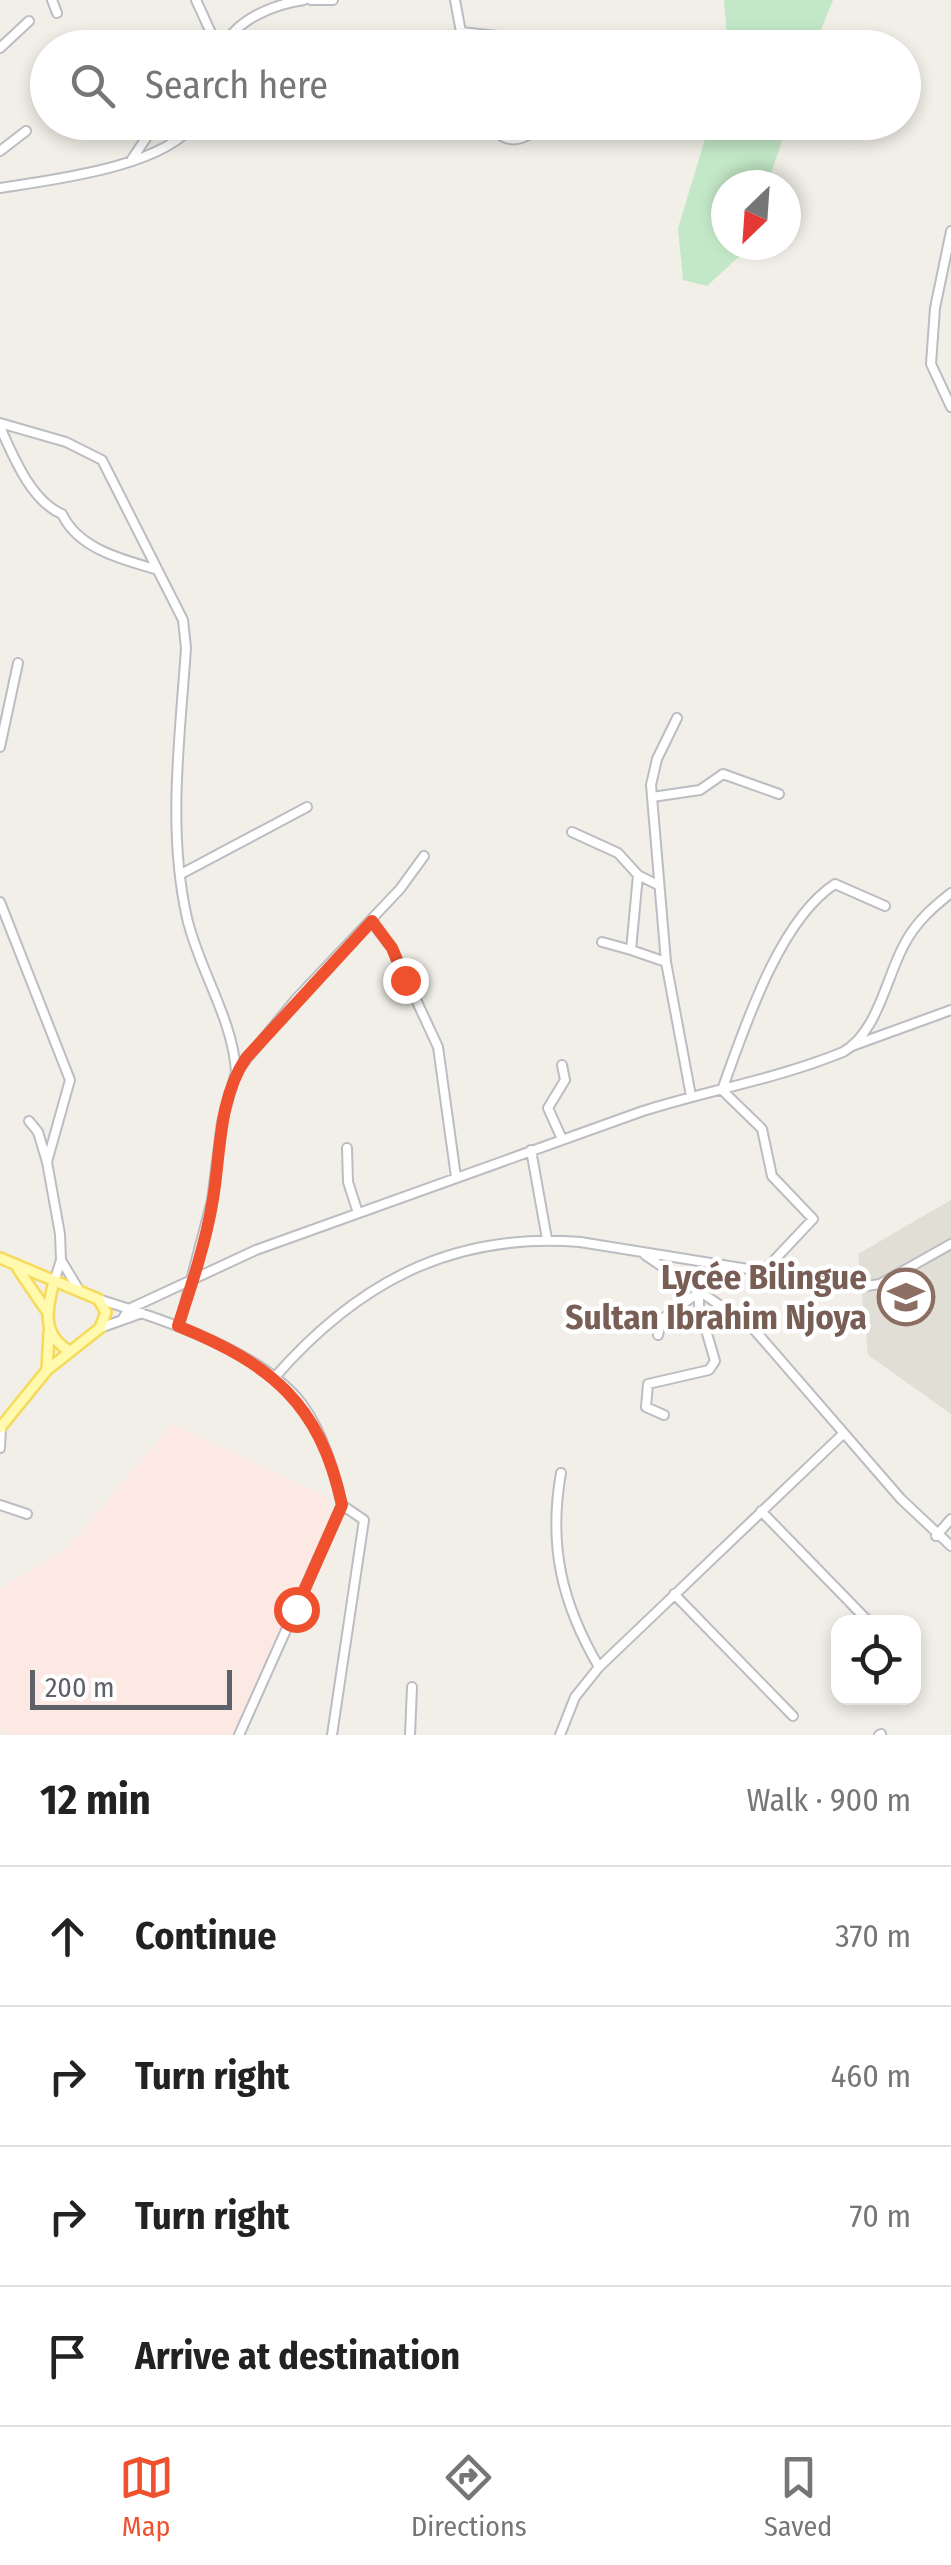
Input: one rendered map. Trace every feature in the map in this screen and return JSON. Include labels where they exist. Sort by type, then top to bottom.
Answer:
[{"type":"main road","points":[[0,1258],[98,1299],[106,1312],[100,1328],[47,1370],[1,1428]]},
{"type":"main road","points":[[16,1267],[47,1310]]},
{"type":"main road","points":[[47,1370],[47,1310],[54,1282]]},
{"type":"main road","points":[[49,1330],[68,1350]]},
{"type":"street","points":[[52,0],[58,13]]},
{"type":"street","points":[[196,0],[211,30]]},
{"type":"street","points":[[239,30],[250,20],[290,1],[333,0]]},
{"type":"street","points":[[454,0],[460,30]]},
{"type":"street","points":[[0,48],[30,21]]},
{"type":"street","points":[[0,150],[26,131]]},
{"type":"street","points":[[130,162],[145,140]]},
{"type":"street","points":[[0,188],[130,162],[175,140]]},
{"type":"street","points":[[951,231],[934,308],[930,364],[951,407]]},
{"type":"street","points":[[0,425],[24,474],[49,509],[62,514],[70,532],[102,552],[154,569]]},
{"type":"street","points":[[0,425],[66,442],[102,460],[154,569],[167,583],[186,634],[176,801],[187,918],[232,1044],[236,1072],[222,1122],[212,1200],[178,1326]]},
{"type":"street","points":[[0,747],[18,663]]},
{"type":"street","points":[[677,718],[656,759],[652,797],[666,962],[690,1096]]},
{"type":"street","points":[[652,797],[700,790],[722,774],[778,794]]},
{"type":"street","points":[[182,874],[306,807]]},
{"type":"street","points":[[572,832],[627,858],[638,875],[658,884]]},
{"type":"street","points":[[236,1072],[296,999],[372,921],[424,856]]},
{"type":"street","points":[[630,950],[638,875]]},
{"type":"street","points":[[722,1090],[784,946],[803,915],[835,884],[886,906]]},
{"type":"street","points":[[852,1046],[882,996],[915,926],[951,893]]},
{"type":"street","points":[[0,902],[70,1080],[47,1162]]},
{"type":"street","points":[[372,921],[392,948],[438,1048],[456,1177]]},
{"type":"street","points":[[602,942],[666,962]]},
{"type":"street","points":[[122,1320],[130,1309],[194,1276],[358,1212],[690,1096],[774,1078],[951,1010]]},
{"type":"street","points":[[562,1065],[565,1080],[548,1108],[562,1139]]},
{"type":"street","points":[[722,1090],[762,1128],[772,1176],[813,1219],[762,1273]]},
{"type":"street","points":[[29,1120],[38,1132],[47,1162],[61,1260],[79,1290]]},
{"type":"street","points":[[347,1148],[348,1182],[358,1212]]},
{"type":"street","points":[[531,1150],[548,1240]]},
{"type":"street","points":[[274,1378],[324,1323],[406,1271],[482,1246],[548,1240],[874,1286],[951,1244]]},
{"type":"street","points":[[642,1252],[751,1326],[936,1536],[951,1546]]},
{"type":"street","points":[[54,1282],[61,1260]]},
{"type":"street","points":[[658,1336],[662,1318],[698,1291]]},
{"type":"street","points":[[664,1415],[646,1407],[648,1384],[709,1370],[716,1361],[698,1291]]},
{"type":"street","points":[[98,1299],[178,1326],[274,1378],[312,1420],[342,1505],[364,1520],[332,1735]]},
{"type":"street","points":[[100,1328],[142,1314]]},
{"type":"street","points":[[0,1448],[1,1428]]},
{"type":"street","points":[[560,1735],[575,1696],[599,1668],[844,1433]]},
{"type":"street","points":[[562,1473],[557,1505],[559,1577],[577,1629],[599,1668]]},
{"type":"street","points":[[0,1505],[27,1514]]},
{"type":"street","points":[[239,1735],[342,1505]]},
{"type":"street","points":[[760,1511],[862,1615]]},
{"type":"street","points":[[936,1536],[951,1519]]},
{"type":"street","points":[[674,1594],[793,1716]]},
{"type":"street","points":[[410,1735],[412,1687]]},
{"type":"shaded area","name":"Lycée Bilingue Sultan Ibrahim Njoya","points":[[951,1200],[951,1414],[868,1355],[858,1254]]},
{"type":"shaded area","points":[[172,1424],[330,1498],[331,1522],[235,1735],[7,1735],[0,1730],[0,1589],[67,1548]]},
{"type":"green space","points":[[724,0],[833,0],[821,30],[726,30]]},
{"type":"green space","points":[[705,140],[782,140],[772,170],[711,170],[711,260],[735,260],[707,286],[683,280],[678,228]]},
{"type":"place","name":"Lycée Bilingue Sultan Ibrahim Njoya","points":[[906,1297]]},
{"type":"route","points":[[296,1609],[342,1505],[312,1420],[302,1404],[274,1378],[204,1336],[178,1326],[212,1200],[222,1122],[236,1072],[296,999],[372,921],[392,948],[405,980]]}]
